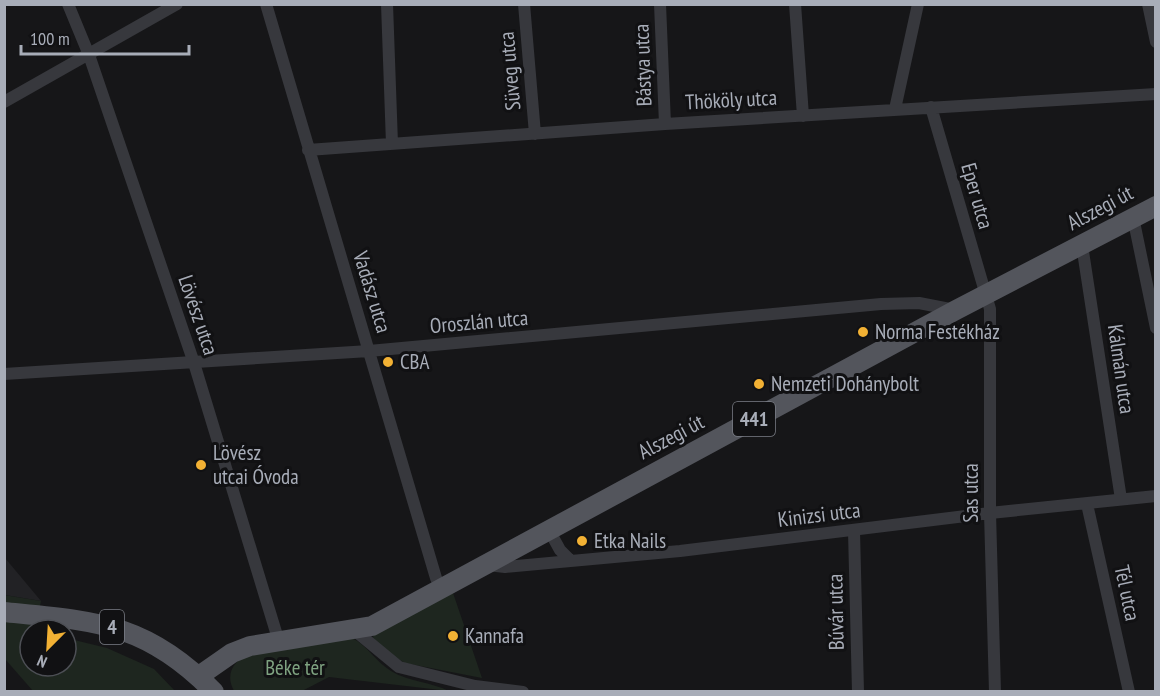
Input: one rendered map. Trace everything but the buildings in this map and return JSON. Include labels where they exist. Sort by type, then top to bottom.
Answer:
[{"type":"main road","name":"Alszegi út","points":[[199,676],[232,653],[250,646],[372,626],[956,310],[1155,206]]},
{"type":"main road","name":"4","points":[[4,612],[99,623],[133,633],[179,659],[215,692]]},
{"type":"main road","points":[[215,692],[218,674],[223,663],[232,653]]},
{"type":"street","name":"Lövész utca","points":[[68,4],[88,55],[194,363],[279,642]]},
{"type":"street","points":[[4,102],[177,4]]},
{"type":"street","name":"Vadász utca","points":[[266,4],[441,590]]},
{"type":"street","points":[[387,4],[392,144]]},
{"type":"street","name":"Süveg utca","points":[[524,4],[535,134]]},
{"type":"street","name":"Bástya utca","points":[[660,4],[665,124]]},
{"type":"street","points":[[795,4],[803,116]]},
{"type":"street","points":[[895,109],[918,4]]},
{"type":"street","points":[[1148,4],[1155,42]]},
{"type":"street","name":"Thököly utca","points":[[308,150],[665,124],[1155,94]]},
{"type":"street","name":"Eper utca","points":[[931,107],[985,295]]},
{"type":"street","points":[[1133,217],[1155,328]]},
{"type":"street","name":"Kálmán utca","points":[[1082,245],[1121,499]]},
{"type":"street","name":"Sas utca","points":[[985,295],[990,309],[990,513],[995,692]]},
{"type":"street","name":"Oroszlán utca","points":[[4,374],[369,351],[881,304],[920,303],[956,310]]},
{"type":"street","name":"Kinizsi utca","points":[[486,565],[505,567],[680,551],[990,513],[1155,496]]},
{"type":"street","name":"Tél utca","points":[[1088,504],[1129,692]]},
{"type":"street","points":[[549,530],[560,550],[571,561]]},
{"type":"street","name":"Búvár utca","points":[[854,531],[858,692]]},
{"type":"street","points":[[352,630],[399,667],[477,689],[523,692]]},
{"type":"shaded area","points":[[5,558],[41,601],[5,595]]},
{"type":"green space","name":"Béke tér","points":[[453,593],[482,678],[405,663],[388,653],[373,638],[374,630]]},
{"type":"green space","points":[[4,595],[41,601],[37,618],[18,618],[18,674],[5,659]]},
{"type":"green space","name":"Béke tér","points":[[352,638],[391,671],[405,678],[449,691],[329,677],[302,691],[234,691],[231,684],[231,673],[236,663],[251,651]]},
{"type":"green space","points":[[78,641],[107,648],[154,669],[175,691],[33,691],[22,678],[78,678]]},
{"type":"place","name":"Norma Festékház","points":[[863,332]]},
{"type":"place","name":"CBA","points":[[388,362]]},
{"type":"place","name":"Nemzeti Dohánybolt","points":[[759,384]]},
{"type":"place","name":"Lövész utcai Óvoda","points":[[201,465]]},
{"type":"place","name":"Etka Nails","points":[[582,541]]},
{"type":"place","name":"Kannafa","points":[[453,636]]}]
